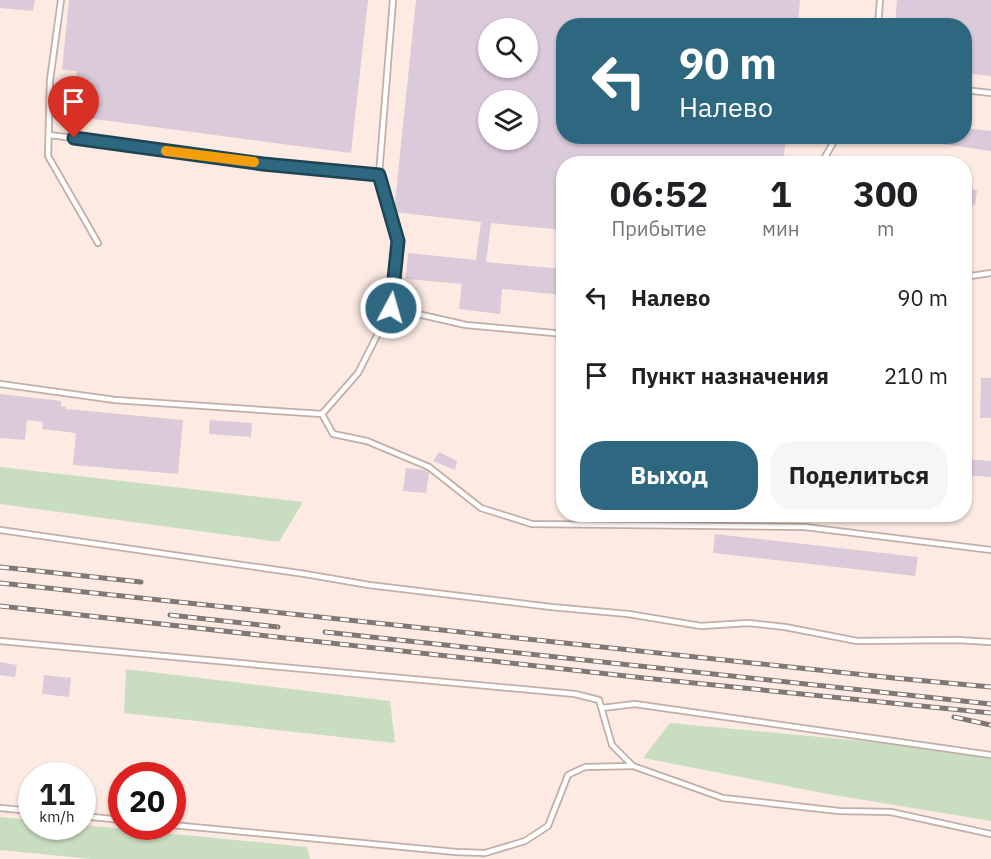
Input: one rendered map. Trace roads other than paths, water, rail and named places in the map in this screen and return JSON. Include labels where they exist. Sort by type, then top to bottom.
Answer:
[{"type":"lane","points":[[61,0],[50,80],[48,156],[98,243]]},
{"type":"lane","points":[[322,414],[358,373],[391,308],[398,241],[379,175],[393,0]]},
{"type":"lane","points":[[879,18],[880,0]]},
{"type":"lane","points":[[972,91],[991,93]]},
{"type":"lane","points":[[50,135],[263,164],[379,175]]},
{"type":"lane","points":[[972,276],[991,273]]},
{"type":"lane","points":[[391,308],[466,325],[556,333]]},
{"type":"lane","points":[[0,384],[115,400],[322,414]]},
{"type":"lane","points":[[322,414],[333,434],[367,441],[429,467],[481,508],[532,524],[806,527],[991,550]]},
{"type":"lane","points":[[0,530],[369,585],[628,614],[701,626],[748,623],[857,640],[991,642]]},
{"type":"lane","points":[[0,641],[575,694],[599,700],[612,745],[633,766]]},
{"type":"lane","points":[[602,708],[634,704],[991,755]]},
{"type":"lane","points":[[186,826],[485,853],[525,841],[548,826],[568,775],[585,767],[633,766],[723,798],[839,811],[891,812],[991,834]]},
{"type":"lane","points":[[0,808],[18,810]]},
{"type":"railway","points":[[0,567],[141,582]]},
{"type":"railway","points":[[0,583],[991,687]]},
{"type":"railway","points":[[0,606],[644,678],[991,713]]},
{"type":"railway","points":[[170,615],[278,627]]},
{"type":"railway","points":[[325,632],[991,704]]},
{"type":"railway","points":[[954,717],[991,725]]}]
